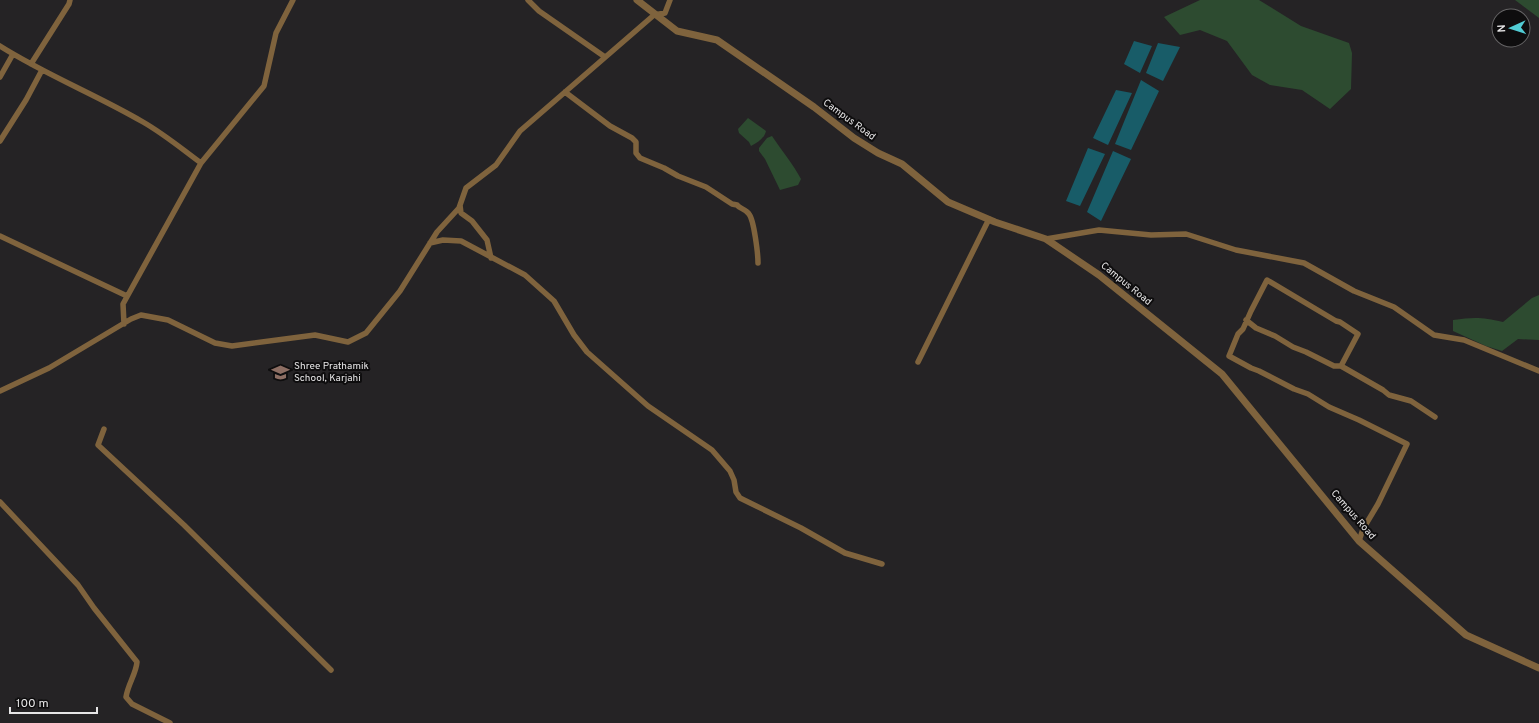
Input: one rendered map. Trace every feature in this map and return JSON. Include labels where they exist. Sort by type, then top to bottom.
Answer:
[{"type":"street","points":[[31,64],[69,4],[70,0]]},
{"type":"street","points":[[124,324],[123,304],[201,163],[264,86],[276,33],[293,0]]},
{"type":"street","points":[[528,0],[539,11],[605,57]]},
{"type":"street","name":"Campus Road","points":[[637,0],[654,15],[677,31],[717,40],[814,107],[854,138],[878,153],[902,164],[948,202],[989,219],[1046,239],[1099,275],[1222,374],[1359,541],[1466,635],[1539,668]]},
{"type":"street","points":[[0,391],[49,368],[141,315],[168,320],[215,343],[232,346],[315,335],[348,342],[366,333],[400,291],[437,232],[460,205],[466,188],[496,165],[520,131],[654,15],[665,13],[670,0]]},
{"type":"street","points":[[0,46],[42,70],[143,122],[173,141],[201,163]]},
{"type":"street","points":[[0,77],[13,54]]},
{"type":"street","points":[[0,141],[26,100],[42,70]]},
{"type":"street","points":[[565,92],[618,132],[632,138],[636,142],[636,153],[640,158],[664,168],[678,176],[697,182],[732,204],[737,205],[739,208],[748,212],[752,219],[758,263]]},
{"type":"street","points":[[460,205],[461,212],[472,221],[487,240],[491,258]]},
{"type":"street","points":[[918,362],[989,219]]},
{"type":"street","points":[[1046,239],[1099,230],[1151,235],[1186,234],[1236,250],[1304,263],[1354,292],[1394,307],[1434,335],[1464,340],[1539,371]]},
{"type":"street","points":[[0,236],[127,296]]},
{"type":"street","points":[[430,243],[443,240],[461,241],[525,275],[554,300],[574,335],[588,352],[648,406],[712,450],[730,471],[734,480],[736,492],[740,498],[802,528],[845,553],[882,564]]},
{"type":"street","points":[[1341,366],[1358,334],[1340,322],[1328,317],[1298,297],[1267,280],[1229,356],[1294,389],[1308,394],[1329,407],[1407,444],[1378,504],[1363,529],[1359,541]]},
{"type":"street","points":[[1246,320],[1256,328],[1293,347],[1334,366],[1341,366],[1383,390],[1389,396],[1411,401],[1435,417]]},
{"type":"street","points":[[104,428],[98,445],[184,525],[331,670]]},
{"type":"street","points":[[0,502],[78,584],[98,614],[134,657],[137,662],[136,671],[127,688],[126,697],[132,704],[170,723]]},
{"type":"green space","points":[[1200,0],[1259,0],[1301,26],[1349,43],[1352,53],[1351,89],[1330,109],[1302,90],[1270,85],[1252,75],[1227,41],[1200,30],[1180,35],[1164,17]]},
{"type":"green space","points":[[1515,0],[1539,0],[1539,18],[1531,12],[1531,8],[1526,8]]},
{"type":"green space","points":[[748,118],[766,131],[758,142],[751,146],[749,142],[739,133],[738,129]]},
{"type":"green space","points":[[772,136],[801,179],[798,185],[780,190],[765,159],[759,151],[759,148],[767,138]]},
{"type":"green space","points":[[1539,295],[1539,340],[1518,339],[1502,351],[1486,346],[1453,331],[1453,320],[1478,318],[1503,322],[1532,298]]},
{"type":"water","points":[[1134,41],[1152,46],[1140,73],[1124,64]]},
{"type":"water","points":[[1158,43],[1180,47],[1163,81],[1146,73]]},
{"type":"water","points":[[1141,80],[1159,91],[1131,150],[1115,144]]},
{"type":"water","points":[[1116,90],[1132,93],[1108,145],[1093,138]]},
{"type":"water","points":[[1088,148],[1105,154],[1080,206],[1066,201]]},
{"type":"water","points":[[1113,151],[1131,159],[1101,221],[1087,212]]},
{"type":"place","name":"Shree Prathamik School, Karjahi","points":[[281,372]]}]
